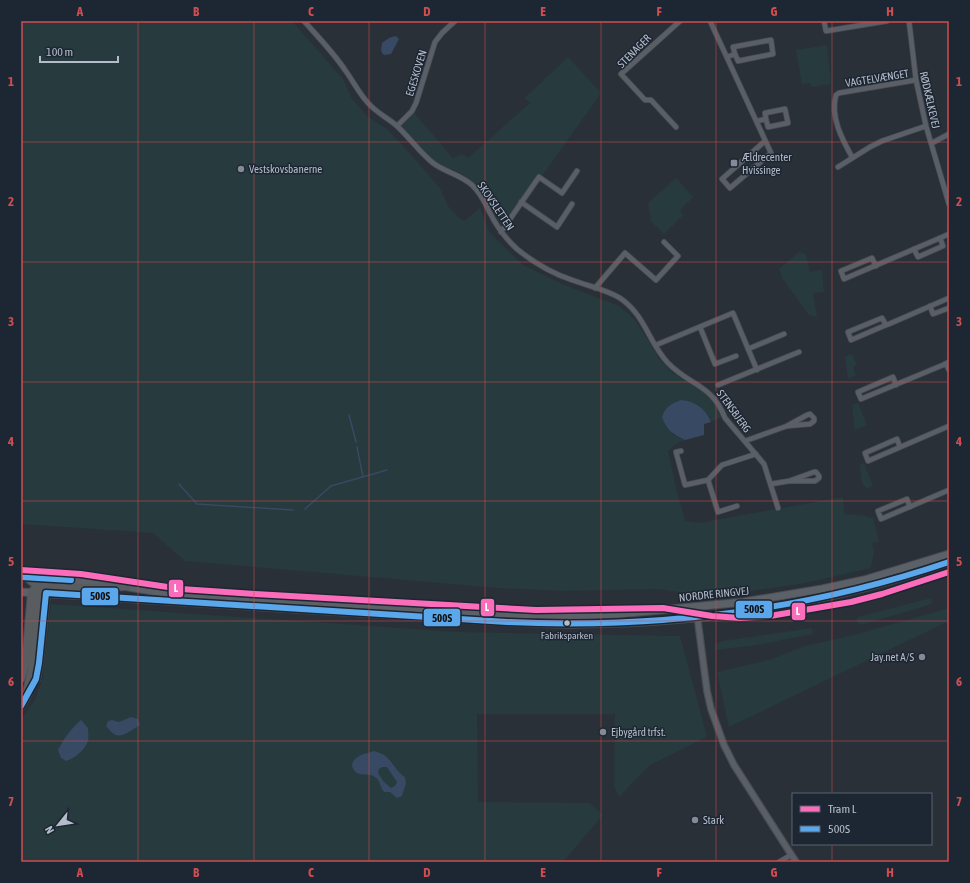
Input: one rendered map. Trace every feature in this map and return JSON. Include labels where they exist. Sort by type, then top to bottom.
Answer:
[{"type":"highway","points":[[24,578],[38,591],[127,586]]},
{"type":"highway","points":[[21,678],[26,661],[38,591]]},
{"type":"highway","points":[[21,706],[26,697],[34,660],[38,591]]},
{"type":"main road","name":"NORDRE RINGVEJ","points":[[24,578],[127,586],[170,594],[541,616],[618,614],[744,602],[822,589],[864,580],[949,554]]},
{"type":"main road","name":"NORDRE RINGVEJ","points":[[21,592],[38,591],[507,622],[578,624],[697,618],[778,606],[868,587],[949,562]]},
{"type":"street","name":"SKOVSLETTEN","points":[[304,21],[340,63],[365,100],[372,107],[397,126],[434,164],[465,180],[477,190],[501,232],[517,248],[539,266],[559,276],[619,298],[644,322],[662,355],[674,369],[681,375],[708,391]]},
{"type":"street","name":"EGESKOVEN","points":[[397,126],[412,111],[416,103],[435,42],[449,23],[455,21]]},
{"type":"street","name":"STENAGER","points":[[676,127],[652,100],[645,100],[621,74],[680,21]]},
{"type":"street","points":[[712,21],[711,23],[771,153],[730,188],[722,179],[765,141]]},
{"type":"street","points":[[824,21],[826,31],[887,21]]},
{"type":"street","name":"RØDKÆLKEVEJ","points":[[909,21],[916,80],[926,126],[932,142],[949,204]]},
{"type":"street","points":[[771,40],[773,54],[738,61],[735,54],[733,47],[771,40]]},
{"type":"street","points":[[727,57],[735,54]]},
{"type":"street","name":"VAGTELVÆNGET","points":[[852,157],[841,136],[836,121],[836,95],[839,93],[916,80]]},
{"type":"street","points":[[786,109],[788,123],[768,127],[766,119],[765,112],[786,109]]},
{"type":"street","points":[[756,122],[766,119]]},
{"type":"street","points":[[838,167],[852,157],[882,141],[926,126]]},
{"type":"street","points":[[932,142],[949,134]]},
{"type":"street","points":[[501,232],[539,177],[562,193],[577,171]]},
{"type":"street","points":[[521,202],[557,227],[572,204]]},
{"type":"street","points":[[876,266],[872,258],[841,271],[844,279],[876,266],[949,234]]},
{"type":"street","points":[[914,249],[918,257],[937,249],[943,246],[940,238]]},
{"type":"street","points":[[595,288],[625,253],[656,280],[678,256],[664,242]]},
{"type":"street","points":[[886,325],[882,318],[848,332],[851,340],[886,325],[930,306],[949,298]]},
{"type":"street","points":[[930,306],[933,314],[949,308]]},
{"type":"street","points":[[656,345],[733,313],[757,370]]},
{"type":"street","points":[[700,327],[715,364],[736,356]]},
{"type":"street","points":[[748,349],[784,334]]},
{"type":"street","points":[[718,386],[799,352]]},
{"type":"street","points":[[896,385],[893,377],[858,392],[861,400],[948,363],[949,370]]},
{"type":"street","name":"STENSBJERG","points":[[708,391],[718,403],[725,418],[764,464],[778,508]]},
{"type":"street","name":"STENSBJERG","points":[[745,441],[787,426],[807,415],[810,414],[814,418],[810,424],[787,426]]},
{"type":"street","points":[[900,447],[897,439],[865,453],[868,461],[949,426]]},
{"type":"street","points":[[681,450],[676,452],[685,485],[708,480],[722,465],[756,454]]},
{"type":"street","points":[[770,484],[789,481],[815,481],[819,476],[816,472],[814,472],[789,481]]},
{"type":"street","points":[[708,480],[718,512],[736,506]]},
{"type":"street","points":[[910,507],[907,499],[878,511],[881,519],[910,507],[949,490]]},
{"type":"street","points":[[696,607],[707,691],[711,709],[724,745],[734,765],[796,862]]},
{"type":"street","points":[[779,862],[791,855]]},
{"type":"green space","points":[[21,21],[292,21],[343,79],[351,97],[367,116],[387,129],[440,188],[448,206],[457,216],[464,221],[480,208],[490,233],[523,265],[562,284],[619,306],[635,320],[659,359],[673,373],[704,392],[717,407],[722,417],[711,422],[709,417],[699,406],[672,434],[685,440],[676,444],[668,451],[685,521],[699,523],[843,497],[844,514],[867,516],[868,518],[873,517],[879,542],[872,543],[874,552],[871,568],[801,584],[750,591],[686,593],[656,589],[564,591],[498,588],[185,561],[153,533],[21,524]]},
{"type":"green space","points":[[827,45],[831,84],[812,87],[810,83],[802,84],[796,50]]},
{"type":"green space","points":[[568,57],[601,93],[542,176],[538,175],[502,226],[479,188],[469,178],[429,157],[402,126],[414,113],[453,158],[462,154],[468,158],[530,103],[525,98]]},
{"type":"green space","points":[[676,178],[693,197],[680,210],[683,215],[664,234],[651,221],[648,203]]},
{"type":"green space","points":[[799,252],[806,254],[810,274],[810,272],[822,270],[824,292],[813,293],[817,317],[809,315],[783,279],[779,269]]},
{"type":"green space","points":[[852,354],[857,365],[853,367],[856,375],[848,379],[845,357]]},
{"type":"green space","points":[[858,403],[867,425],[855,430],[852,405]]},
{"type":"green space","points":[[864,463],[873,486],[867,489],[862,483],[860,465]]},
{"type":"green space","points":[[931,598],[932,603],[926,606],[860,625],[856,620],[858,617]]},
{"type":"green space","points":[[51,604],[457,632],[680,636],[707,737],[650,765],[619,797],[614,786],[615,714],[477,714],[478,802],[590,803],[603,815],[563,862],[21,862],[21,719],[35,700],[43,677]]},
{"type":"green space","points":[[949,608],[949,621],[729,727],[717,672],[769,660],[805,646],[854,635]]},
{"type":"green space","points":[[812,628],[813,634],[757,645],[715,650],[716,644],[723,641]]},
{"type":"water","points":[[395,36],[399,39],[391,54],[384,55],[381,50],[382,43]]},
{"type":"water","points":[[681,400],[691,402],[699,406],[709,417],[711,422],[704,424],[704,435],[685,440],[673,434],[666,425],[662,417],[665,410],[672,404]]},
{"type":"water","points":[[131,717],[138,719],[140,725],[122,735],[119,736],[112,733],[106,726],[108,721],[112,720],[119,722]]},
{"type":"water","points":[[81,720],[88,728],[88,741],[85,748],[73,758],[66,761],[61,758],[58,750],[68,734]]},
{"type":"water","points":[[374,751],[384,755],[390,760],[405,777],[406,783],[402,796],[397,798],[390,792],[384,792],[375,777],[356,773],[354,770],[352,766],[357,757]],"holes":[[[382,767],[387,767],[397,782],[395,786],[391,788],[384,782],[378,773],[379,769]]]},
{"type":"waterway","points":[[349,415],[356,442]]},
{"type":"waterway","points":[[357,447],[363,477]]},
{"type":"waterway","points":[[305,509],[331,486],[387,470]]},
{"type":"waterway","points":[[179,484],[197,504],[293,510]]},
{"type":"tram line","name":"L","points":[[21,570],[81,574],[181,589],[255,594],[536,610],[663,608],[712,616],[740,618],[770,616],[851,602],[882,594],[949,572]]},
{"type":"transit line","name":"500S","points":[[21,706],[36,679],[46,593],[507,622],[620,622],[676,619],[731,613],[786,604],[841,593],[895,579],[949,562]]},
{"type":"transit line","name":"500S","points":[[21,577],[71,580]]},
{"type":"place","name":"Ældrecenter Hvissinge","points":[[734,163]]},
{"type":"place","name":"Vestskovsbanerne","points":[[241,169]]},
{"type":"place","name":"Fabriksparken","points":[[567,623]]},
{"type":"place","name":"Jay.net A/S","points":[[922,657]]},
{"type":"place","name":"Ejbygård trfst.","points":[[603,732]]},
{"type":"place","name":"Stark","points":[[695,820]]}]
